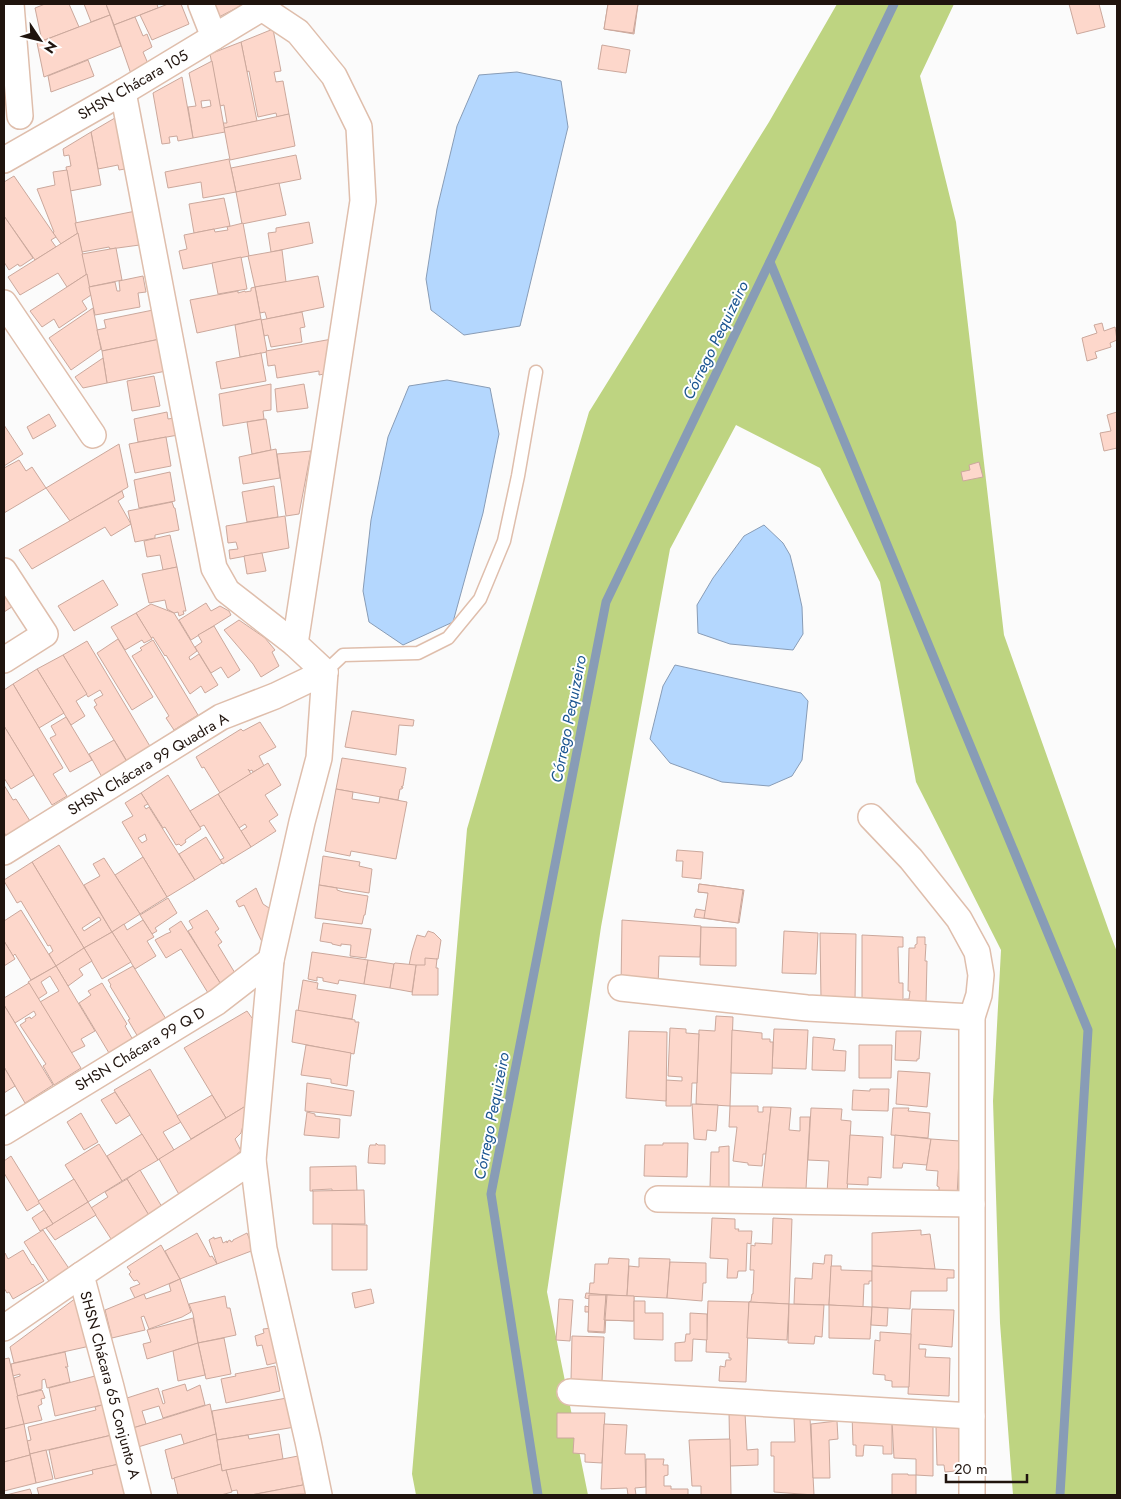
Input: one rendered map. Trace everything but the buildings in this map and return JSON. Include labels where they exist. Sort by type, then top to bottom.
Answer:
[{"type":"street","points":[[11,4],[20,116]]},
{"type":"street","points":[[201,4],[214,37]]},
{"type":"street","name":"SHSN Chácara 105","points":[[4,160],[123,92],[262,8],[298,32],[334,76],[359,127],[363,201],[295,644]]},
{"type":"street","points":[[4,78],[31,144]]},
{"type":"street","points":[[123,92],[214,568],[227,591],[295,644],[325,672],[319,758],[302,822],[271,960],[253,1160],[264,1249],[319,1495]]},
{"type":"street","points":[[4,302],[93,435]]},
{"type":"street","points":[[4,571],[45,634],[4,660]]},
{"type":"street","name":"SHSN Chácara 99 Quadra A","points":[[4,852],[221,718],[275,696],[325,672]]},
{"type":"street","points":[[871,817],[911,859],[959,918],[976,952],[981,975],[979,995],[972,1017],[972,1495]]},
{"type":"street","name":"SHSN Chácara 99 Q D","points":[[4,1132],[217,1002],[271,960]]},
{"type":"street","points":[[621,988],[807,1008],[972,1017]]},
{"type":"street","points":[[4,1328],[253,1160]]},
{"type":"street","points":[[658,1199],[972,1204]]},
{"type":"street","name":"SHSN Chácara 65 Conjunto A","points":[[81,1275],[138,1495]]},
{"type":"street","points":[[570,1392],[972,1416]]},
{"type":"lane","points":[[325,672],[344,655],[418,653],[448,638],[480,599],[504,541],[518,476],[536,372]]},
{"type":"green space","points":[[837,4],[954,4],[920,76],[956,222],[1004,635],[1117,952],[1117,1495],[1013,1495],[1000,1323],[993,1101],[1001,950],[916,782],[880,582],[820,468],[736,425],[670,549],[601,927],[547,1292],[588,1495],[416,1495],[412,1474],[467,829],[589,412],[769,122]]},
{"type":"water","points":[[517,72],[561,81],[568,127],[520,326],[464,335],[431,310],[426,279],[437,209],[457,126],[479,75]]},
{"type":"water","points":[[447,380],[490,388],[499,434],[483,513],[453,622],[403,645],[369,622],[363,591],[371,520],[388,437],[409,386]]},
{"type":"water","points":[[764,525],[783,543],[790,555],[795,575],[802,607],[803,634],[793,650],[730,644],[698,633],[697,605],[713,578],[744,536]]},
{"type":"water","points":[[675,665],[801,693],[808,701],[802,760],[792,776],[769,786],[722,782],[670,763],[650,739],[663,686]]},
{"type":"waterway","name":"Córrego Pequizeiro","points":[[538,1495],[491,1194],[606,602],[894,4]]},
{"type":"waterway","points":[[770,262],[1088,1030],[1060,1495]]}]
